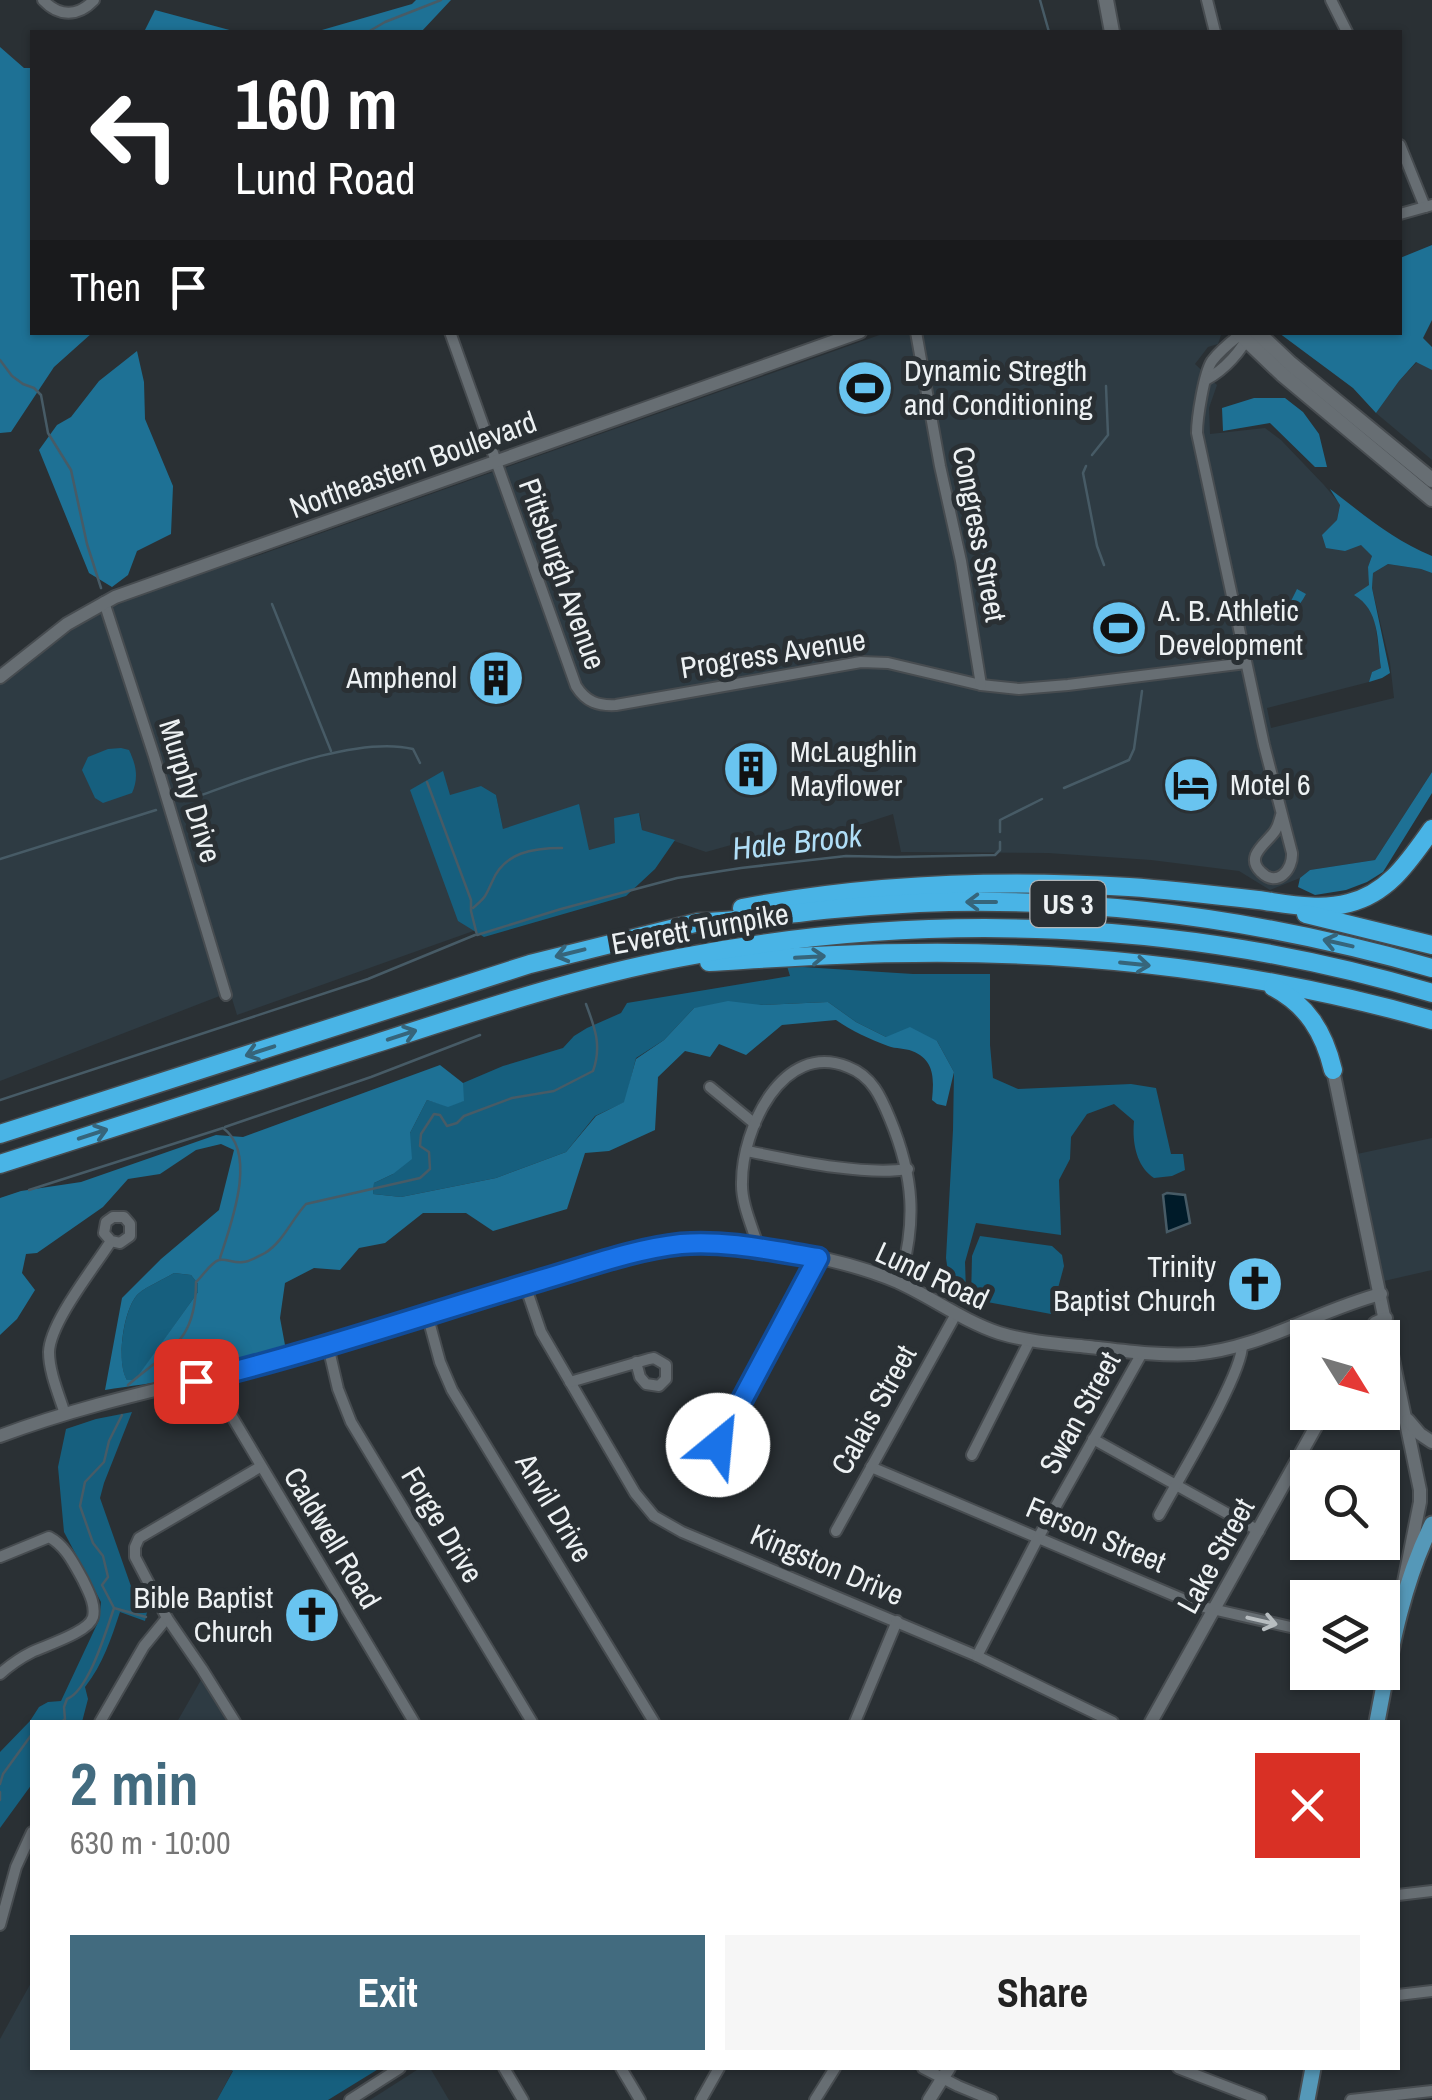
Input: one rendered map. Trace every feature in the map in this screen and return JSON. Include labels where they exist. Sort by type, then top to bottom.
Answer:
[{"type":"highway","points":[[699,922],[736,910],[832,894],[1046,884],[1330,906],[1369,896],[1395,878],[1430,831]]},
{"type":"highway","points":[[1188,892],[1322,918],[1432,945]]},
{"type":"highway","name":"Everett Turnpike","points":[[0,1134],[514,969],[699,922],[920,903],[1085,905],[1249,925],[1432,968]]},
{"type":"highway","name":"Everett Turnpike","points":[[0,1164],[516,998],[643,965],[741,947],[938,929],[1136,934],[1233,946],[1432,993]]},
{"type":"highway","points":[[643,965],[970,953],[1127,963],[1335,995],[1432,1020]]},
{"type":"highway","points":[[1254,980],[1282,992],[1307,1013],[1323,1037],[1333,1070]]},
{"type":"main road","points":[[1106,0],[1112,30]]},
{"type":"main road","points":[[1247,335],[1282,374],[1432,500]]},
{"type":"main road","points":[[1248,335],[1291,364],[1432,480]]},
{"type":"main road","points":[[1400,1606],[1432,1524]]},
{"type":"main road","points":[[1378,1720],[1382,1690]]},
{"type":"main road","points":[[1307,2100],[1313,2070]]},
{"type":"street","points":[[43,0],[54,10],[68,14],[83,10],[94,0]]},
{"type":"street","points":[[1207,0],[1214,30]]},
{"type":"street","points":[[1331,0],[1346,30]]},
{"type":"street","points":[[1402,150],[1428,205],[1402,213]]},
{"type":"street","name":"Pittsburgh Avenue","points":[[451,335],[576,686],[585,698],[604,705]]},
{"type":"street","name":"Northeastern Boulevard","points":[[0,677],[67,624],[104,602],[852,335]]},
{"type":"street","name":"Congress Street","points":[[917,335],[982,685]]},
{"type":"street","points":[[1245,335],[1208,367],[1197,433],[1293,860],[1289,871],[1272,878],[1257,868],[1255,856],[1277,828],[1281,816]]},
{"type":"street","name":"Murphy Drive","points":[[104,602],[226,994]]},
{"type":"street","name":"Progress Avenue","points":[[604,705],[861,662],[888,663],[1002,688],[1043,688],[1246,662]]},
{"type":"street","points":[[759,1249],[742,1191],[754,1124],[766,1099],[787,1076],[812,1064],[840,1064],[857,1071],[877,1090],[908,1169],[908,1238],[899,1283]]},
{"type":"street","points":[[1333,1070],[1421,1494],[1400,1604]]},
{"type":"street","points":[[710,1087],[754,1124]]},
{"type":"street","points":[[747,1151],[874,1170],[908,1169]]},
{"type":"street","points":[[65,1414],[50,1363],[51,1341],[60,1320],[111,1242]]},
{"type":"street","name":"Lund Road","points":[[0,1436],[65,1414],[328,1346],[638,1252],[671,1246],[702,1244],[818,1258],[899,1283],[990,1330],[1030,1340],[1142,1353],[1201,1353],[1242,1345],[1381,1294]]},
{"type":"street","points":[[718,1445],[818,1258]]},
{"type":"street","name":"Kingston Drive","points":[[525,1285],[541,1332],[635,1493],[654,1516],[682,1532],[977,1656],[1109,1720]]},
{"type":"street","name":"Anvil Drive","points":[[428,1314],[440,1362],[452,1390],[653,1720]]},
{"type":"street","name":"Calais Street","points":[[836,1530],[956,1314]]},
{"type":"street","points":[[1380,1320],[1386,1318]]},
{"type":"street","points":[[972,1455],[1030,1340]]},
{"type":"street","points":[[1159,1516],[1231,1381],[1242,1357],[1242,1345]]},
{"type":"street","name":"Forge Drive","points":[[328,1346],[338,1389],[352,1422],[531,1720]]},
{"type":"street","name":"Swan Street","points":[[977,1656],[1142,1353]]},
{"type":"street","points":[[570,1382],[636,1362]]},
{"type":"street","name":"Caldwell Road","points":[[208,1378],[413,1720]]},
{"type":"street","points":[[1406,1418],[1432,1442]]},
{"type":"street","name":"Lake Street","points":[[1152,1720],[1314,1430]]},
{"type":"street","points":[[703,1438],[739,1454]]},
{"type":"street","points":[[1094,1439],[1259,1531]]},
{"type":"street","points":[[234,1720],[167,1618],[136,1558],[135,1547],[140,1538],[260,1466]]},
{"type":"street","name":"Ferson Street","points":[[871,1467],[1199,1606],[1290,1627]]},
{"type":"street","points":[[0,1558],[49,1538],[59,1542],[92,1599],[93,1619],[86,1628],[14,1662],[0,1674]]},
{"type":"street","points":[[1413,1566],[1432,1560]]},
{"type":"street","points":[[101,1720],[144,1646],[167,1618]]},
{"type":"street","points":[[856,1720],[897,1621]]},
{"type":"street","points":[[0,1926],[16,1867],[30,1836]]},
{"type":"street","points":[[1400,1895],[1432,1891]]},
{"type":"street","points":[[1400,1994],[1432,1991]]},
{"type":"street","points":[[350,2100],[397,2070]]},
{"type":"street","points":[[505,2070],[523,2100]]},
{"type":"street","points":[[622,2070],[640,2100]]},
{"type":"street","points":[[701,2100],[718,2070]]},
{"type":"street","points":[[816,2100],[834,2070]]},
{"type":"street","points":[[1183,2070],[1261,2100]]},
{"type":"street","points":[[929,2100],[945,2073],[992,2100]]},
{"type":"street","points":[[1351,2100],[1432,2091]]},
{"type":"shaded area","points":[[416,0],[451,0],[423,30],[322,30]]},
{"type":"shaded area","points":[[155,10],[230,30],[145,30]]},
{"type":"shaded area","points":[[0,47],[24,68],[30,68],[30,335],[90,335],[54,367],[11,432],[0,433]]},
{"type":"shaded area","points":[[1432,245],[1432,320],[1423,338],[1432,347],[1432,370],[1416,362],[1376,413],[1353,388],[1282,335],[1402,335],[1402,257]]},
{"type":"shaded area","points":[[879,335],[1221,335],[1218,344],[1208,347],[1195,364],[1217,385],[1209,408],[1210,434],[1265,428],[1281,440],[1340,504],[1337,520],[1372,556],[1366,602],[1374,614],[1381,668],[1372,672],[1369,682],[1267,708],[1271,728],[1394,698],[1372,588],[1373,573],[1388,564],[1421,569],[1432,573],[1432,772],[1375,860],[1310,870],[1270,890],[1239,871],[1151,860],[1048,853],[901,852],[893,814],[826,836],[795,827],[706,852],[642,830],[640,814],[616,843],[589,850],[503,829],[496,795],[479,929],[237,1015],[230,992],[0,1081],[0,684],[87,619],[132,598]]},
{"type":"shaded area","points":[[137,351],[144,382],[145,419],[173,486],[171,534],[137,551],[128,575],[112,587],[89,573],[39,450],[99,381]]},
{"type":"shaded area","points":[[1417,362],[1432,370],[1432,460],[1376,413]]},
{"type":"shaded area","points":[[1254,398],[1285,398],[1303,412],[1319,434],[1327,467],[1315,467],[1270,423],[1223,431],[1222,408]]},
{"type":"shaded area","points":[[1330,489],[1391,534],[1432,556],[1432,573],[1388,564],[1373,573],[1372,588],[1390,673],[1369,682],[1372,672],[1381,668],[1378,637],[1369,609],[1354,595],[1369,585],[1372,556],[1361,545],[1345,551],[1326,548],[1322,535],[1337,520],[1340,505]]},
{"type":"shaded area","points":[[1297,589],[1306,594],[1303,600],[1276,620],[1270,622],[1251,607],[1259,599],[1277,608],[1291,601]]},
{"type":"shaded area","points":[[121,748],[129,750],[133,761],[134,787],[132,793],[103,803],[95,798],[82,770],[88,757]]},
{"type":"shaded area","points":[[443,771],[450,795],[481,786],[496,795],[503,829],[579,804],[589,850],[615,843],[614,818],[639,813],[642,830],[675,840],[655,869],[626,896],[484,937],[458,921],[410,790]]},
{"type":"shaded area","points":[[1432,772],[1432,793],[1383,872],[1346,890],[1315,895],[1298,887],[1300,878],[1310,870],[1375,860]]},
{"type":"shaded area","points":[[787,966],[913,974],[990,974],[993,1078],[1018,1089],[1131,1084],[1156,1088],[1171,1154],[1183,1154],[1185,1170],[1154,1178],[1136,1153],[1134,1121],[1114,1104],[1087,1114],[1071,1137],[1070,1159],[1059,1180],[1061,1235],[976,1223],[965,1262],[966,1291],[950,1286],[946,1258],[954,1072],[937,1041],[886,1037],[828,1002],[694,1008],[664,1040],[636,1058],[625,1102],[595,1116],[566,1152],[496,1178],[401,1197],[373,1194],[374,1183],[393,1174],[427,1100],[448,1106],[463,1101],[463,1083],[563,1048],[587,1028],[621,1013],[627,1003],[790,976]]},
{"type":"shaded area","points":[[728,1001],[761,1005],[828,1002],[886,1037],[910,1027],[937,1041],[954,1072],[946,1106],[932,1100],[931,1071],[920,1055],[874,1041],[836,1020],[782,1025],[746,1055],[719,1044],[710,1057],[685,1051],[658,1077],[655,1130],[609,1151],[585,1153],[567,1209],[493,1231],[466,1213],[423,1213],[385,1243],[359,1248],[340,1270],[314,1268],[285,1283],[280,1318],[285,1345],[221,1371],[105,1390],[122,1298],[219,1210],[234,1150],[221,1144],[196,1150],[160,1174],[128,1179],[103,1207],[37,1253],[26,1254],[22,1273],[35,1290],[17,1319],[0,1335],[0,1198],[81,1182],[216,1135],[243,1137],[440,1065],[463,1083],[464,1101],[448,1107],[427,1100],[410,1133],[412,1159],[374,1183],[373,1194],[401,1197],[496,1178],[566,1152],[596,1116],[624,1102],[636,1059],[664,1040],[694,1008]],"holes":[[[174,1273],[191,1275],[198,1284],[198,1292],[135,1380],[127,1380],[122,1349],[133,1301],[142,1291]]]},
{"type":"shaded area","points":[[1432,1138],[1432,1270],[1384,1281],[1357,1154]]},
{"type":"shaded area","points":[[1163,1195],[1185,1195],[1190,1223],[1167,1232]]},
{"type":"shaded area","points":[[980,1236],[1052,1246],[1062,1255],[1064,1266],[1051,1314],[971,1299],[972,1256]]},
{"type":"shaded area","points":[[174,1273],[191,1275],[198,1284],[198,1292],[135,1381],[127,1380],[122,1349],[128,1311],[138,1294]]},
{"type":"shaded area","points":[[132,1412],[100,1498],[139,1609],[147,1612],[145,1621],[120,1612],[102,1660],[85,1687],[88,1699],[83,1720],[31,1720],[39,1707],[61,1701],[99,1620],[101,1602],[64,1532],[58,1467],[66,1429]]},
{"type":"shaded area","points":[[201,1680],[226,1720],[178,1720]]},
{"type":"shaded area","points":[[30,1721],[30,1787],[0,1828],[0,1752]]},
{"type":"shaded area","points":[[30,1985],[30,2070],[233,2070],[217,2100],[0,2100],[0,2039]]},
{"type":"shaded area","points":[[377,2070],[328,2100],[217,2100],[233,2071]]},
{"type":"shaded area","points":[[417,2070],[431,2070],[449,2100],[370,2100]]},
{"type":"waterway","points":[[371,30],[441,0]]},
{"type":"waterway","name":"Hale Brook","points":[[1040,0],[1048,30]]},
{"type":"waterway","points":[[0,360],[12,376],[41,395],[48,433],[71,470],[101,588]]},
{"type":"waterway","name":"Hale Brook","points":[[1092,455],[1108,435],[1106,386]]},
{"type":"waterway","name":"Hale Brook","points":[[1086,466],[1083,473],[1104,565]]},
{"type":"waterway","points":[[272,604],[331,751]]},
{"type":"waterway","name":"Hale Brook","points":[[1064,788],[1129,760],[1142,691]]},
{"type":"waterway","points":[[184,801],[298,762],[360,748],[413,749],[420,763]]},
{"type":"waterway","name":"Hale Brook","points":[[427,782],[471,900],[477,935],[677,878],[846,856],[995,855],[1000,842]]},
{"type":"waterway","name":"Hale Brook","points":[[1000,832],[1000,820],[1042,799]]},
{"type":"waterway","points":[[0,859],[156,810]]},
{"type":"waterway","points":[[473,908],[485,896],[497,872],[512,858],[530,851],[562,848]]},
{"type":"waterway","points":[[0,1100],[368,979],[475,935]]},
{"type":"waterway","points":[[128,1385],[167,1353],[185,1332],[195,1303],[196,1282],[216,1261],[245,1262],[265,1253],[306,1204],[420,1178],[430,1169],[429,1152],[420,1146],[421,1134],[434,1114],[440,1115],[447,1126],[512,1098],[554,1091],[593,1071],[597,1045],[586,1004]]},
{"type":"waterway","points":[[225,1127],[480,1035]]},
{"type":"waterway","points":[[29,1190],[223,1128],[239,1154],[240,1171],[235,1209],[220,1258]]},
{"type":"waterway","points":[[64,1720],[67,1699],[89,1672],[114,1608],[102,1585],[108,1577],[103,1556],[93,1543],[80,1506],[85,1482],[104,1462],[122,1415]]},
{"type":"waterway","points":[[114,1608],[146,1617]]},
{"type":"waterway","points":[[0,1784],[30,1737]]},
{"type":"waterway","points":[[0,1792],[0,1800]]},
{"type":"place","name":"Dynamic Stregth and Conditioning","points":[[865,388]]},
{"type":"place","name":"A. B. Athletic Development","points":[[1119,628]]},
{"type":"place","name":"Amphenol","points":[[496,678]]},
{"type":"place","name":"McLaughlin Mayflower","points":[[751,769]]},
{"type":"place","name":"Motel 6","points":[[1191,785]]},
{"type":"place","name":"Trinity Baptist Church","points":[[1255,1284]]},
{"type":"place","name":"Bible Baptist Church","points":[[312,1615]]},
{"type":"route","points":[[196,1381],[328,1346],[638,1252],[702,1244],[818,1258],[718,1445]]}]
